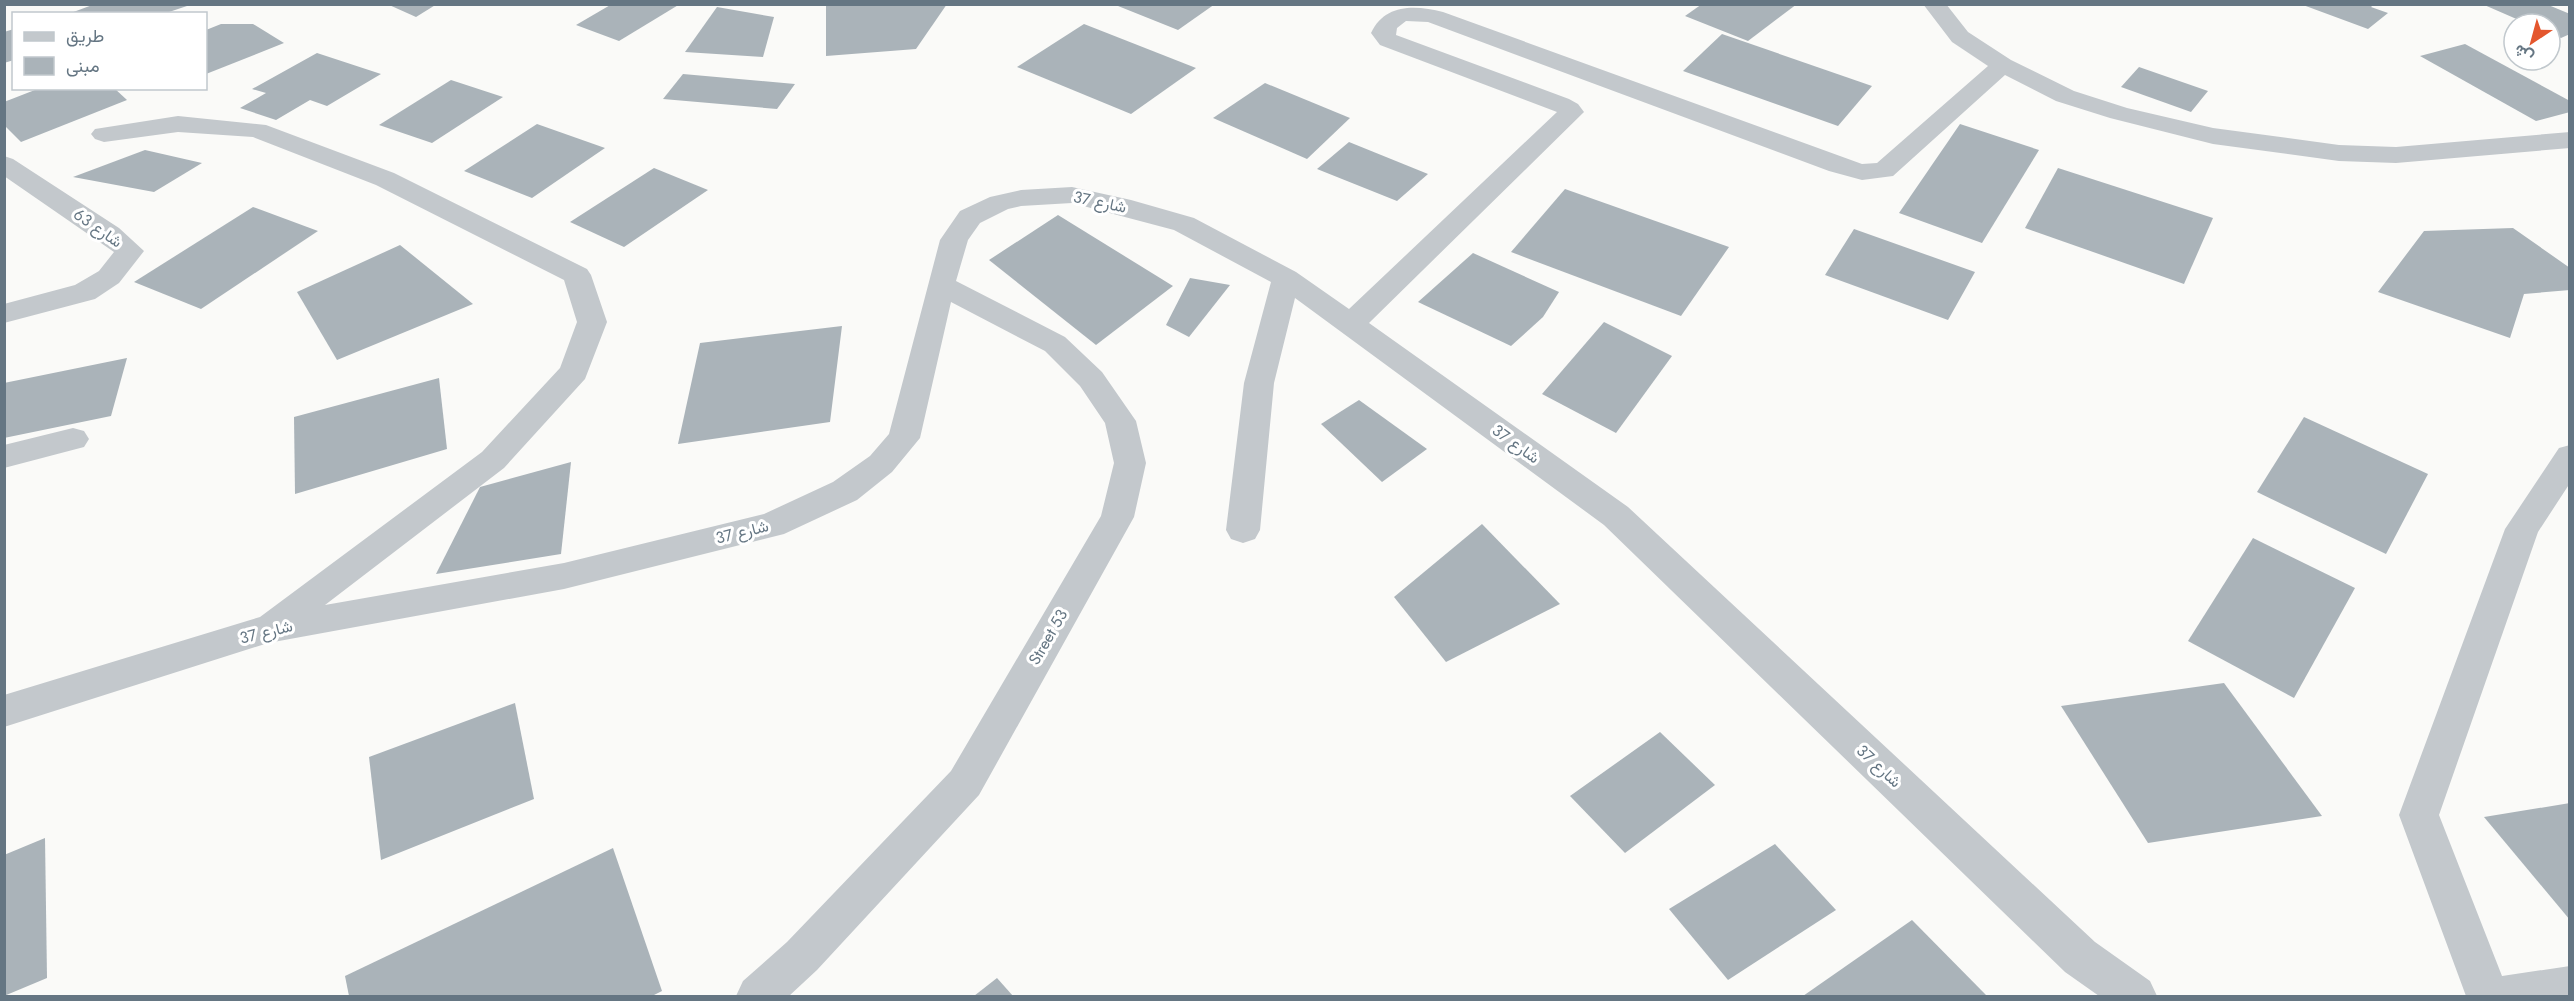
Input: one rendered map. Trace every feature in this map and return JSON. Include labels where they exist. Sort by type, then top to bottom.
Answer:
[{"type":"street","points":[[1934,4],[1960,37],[2003,65],[2065,96],[2119,113],[2213,136],[2289,148],[2396,155],[2570,140]]},
{"type":"street","points":[[1352,324],[1572,112],[1560,104],[1388,40],[1383,33],[1384,26],[1396,17],[1415,14],[1435,17],[1838,166],[1862,172],[1884,170],[2003,65]]},
{"type":"street","points":[[104,134],[178,124],[257,130],[385,179],[577,274],[592,322],[574,372],[493,460],[268,629]]},
{"type":"street","name":"شارع 63","points":[[4,164],[109,234],[130,251],[109,277],[85,292],[4,314]]},
{"type":"street","name":"شارع 37","points":[[4,711],[268,629],[564,576],[772,525],[845,491],[881,464],[904,438],[940,285],[954,240],[970,217],[999,203],[1022,198],[1072,195],[1122,206],[1184,225],[1286,278],[1616,516],[2080,957],[2136,996]]},
{"type":"street","points":[[1243,530],[1259,383],[1286,278]]},
{"type":"street","name":"Street 53","points":[[758,996],[802,956],[966,783],[1117,517],[1130,463],[1120,421],[1091,379],[1055,344],[940,285]]},
{"type":"street","points":[[4,457],[73,439]]},
{"type":"street","points":[[2488,996],[2419,815],[2522,530],[2570,456]]},
{"type":"street","points":[[2506,996],[2570,987]]},
{"type":"building","points":[[95,4],[190,4],[169,12],[73,12]]},
{"type":"building","points":[[387,4],[437,4],[416,17]]},
{"type":"building","points":[[612,4],[680,4],[619,41],[576,25]]},
{"type":"building","points":[[826,4],[947,4],[916,49],[826,56]]},
{"type":"building","points":[[1113,4],[1215,4],[1178,30]]},
{"type":"building","points":[[1702,4],[1797,4],[1748,41],[1685,16]]},
{"type":"building","points":[[2374,4],[2371,7],[2388,13],[2368,29],[2303,5]]},
{"type":"building","points":[[2482,4],[2546,4],[2570,14],[2570,34],[2562,38],[2562,12],[2502,13]]},
{"type":"building","points":[[717,7],[774,17],[763,57],[685,52]]},
{"type":"building","points":[[221,24],[253,24],[284,43],[207,74],[207,30]]},
{"type":"building","points":[[1084,24],[1196,68],[1131,114],[1017,67]]},
{"type":"building","points":[[12,30],[12,61],[4,63],[4,32]]},
{"type":"building","points":[[1722,34],[1872,86],[1838,126],[1683,71]]},
{"type":"building","points":[[2465,44],[2502,64],[2502,72],[2517,72],[2570,101],[2570,112],[2536,121],[2420,56]]},
{"type":"building","points":[[317,53],[381,74],[327,106],[310,100],[276,120],[240,108],[266,93],[252,89]]},
{"type":"building","points":[[2139,67],[2208,91],[2191,112],[2121,87]]},
{"type":"building","points":[[683,74],[795,84],[777,109],[663,99]]},
{"type":"building","points":[[451,80],[503,97],[432,143],[379,125]]},
{"type":"building","points":[[1265,83],[1350,118],[1307,159],[1213,118]]},
{"type":"building","points":[[35,90],[116,90],[127,100],[21,142],[4,125],[4,102]]},
{"type":"building","points":[[537,124],[605,148],[532,198],[464,171]]},
{"type":"building","points":[[1960,124],[2039,150],[1982,243],[1899,213]]},
{"type":"building","points":[[1349,142],[1428,174],[1397,201],[1317,169]]},
{"type":"building","points":[[145,150],[202,163],[154,192],[73,177]]},
{"type":"building","points":[[654,168],[708,190],[624,247],[570,222]]},
{"type":"building","points":[[2058,168],[2213,218],[2184,284],[2025,228]]},
{"type":"building","points":[[1565,189],[1729,247],[1681,316],[1511,252]]},
{"type":"building","points":[[253,207],[318,231],[201,309],[134,282]]},
{"type":"building","points":[[1058,215],[1173,286],[1096,345],[989,260]]},
{"type":"building","points":[[2513,228],[2570,268],[2570,290],[2524,294],[2510,338],[2378,292],[2424,231]]},
{"type":"building","points":[[1854,229],[1975,272],[1948,320],[1825,275]]},
{"type":"building","points":[[400,245],[473,304],[337,360],[297,292]]},
{"type":"building","points":[[1473,253],[1559,292],[1543,317],[1511,346],[1418,302]]},
{"type":"building","points":[[1190,278],[1230,285],[1189,337],[1166,325]]},
{"type":"building","points":[[1604,322],[1672,356],[1616,433],[1542,394]]},
{"type":"building","points":[[842,326],[830,422],[678,444],[700,343]]},
{"type":"building","points":[[127,358],[111,416],[4,438],[4,383]]},
{"type":"building","points":[[439,378],[447,449],[295,494],[294,417]]},
{"type":"building","points":[[1359,400],[1427,449],[1382,482],[1321,424]]},
{"type":"building","points":[[2304,417],[2428,474],[2386,554],[2257,492]]},
{"type":"building","points":[[571,462],[561,554],[436,574],[480,487]]},
{"type":"building","points":[[1482,524],[1560,604],[1446,662],[1394,597]]},
{"type":"building","points":[[2253,538],[2355,588],[2294,698],[2188,641]]},
{"type":"building","points":[[2224,683],[2322,816],[2148,843],[2061,706]]},
{"type":"building","points":[[515,703],[534,799],[381,860],[369,757]]},
{"type":"building","points":[[1660,732],[1715,785],[1625,853],[1570,796]]},
{"type":"building","points":[[2570,803],[2570,920],[2484,817]]},
{"type":"building","points":[[45,838],[47,978],[4,996],[4,855]]},
{"type":"building","points":[[1775,844],[1836,910],[1728,980],[1669,909]]},
{"type":"building","points":[[613,848],[662,991],[652,996],[349,996],[345,976]]},
{"type":"building","points":[[1912,920],[1987,996],[1803,996]]},
{"type":"building","points":[[997,978],[1013,996],[974,996]]}]
